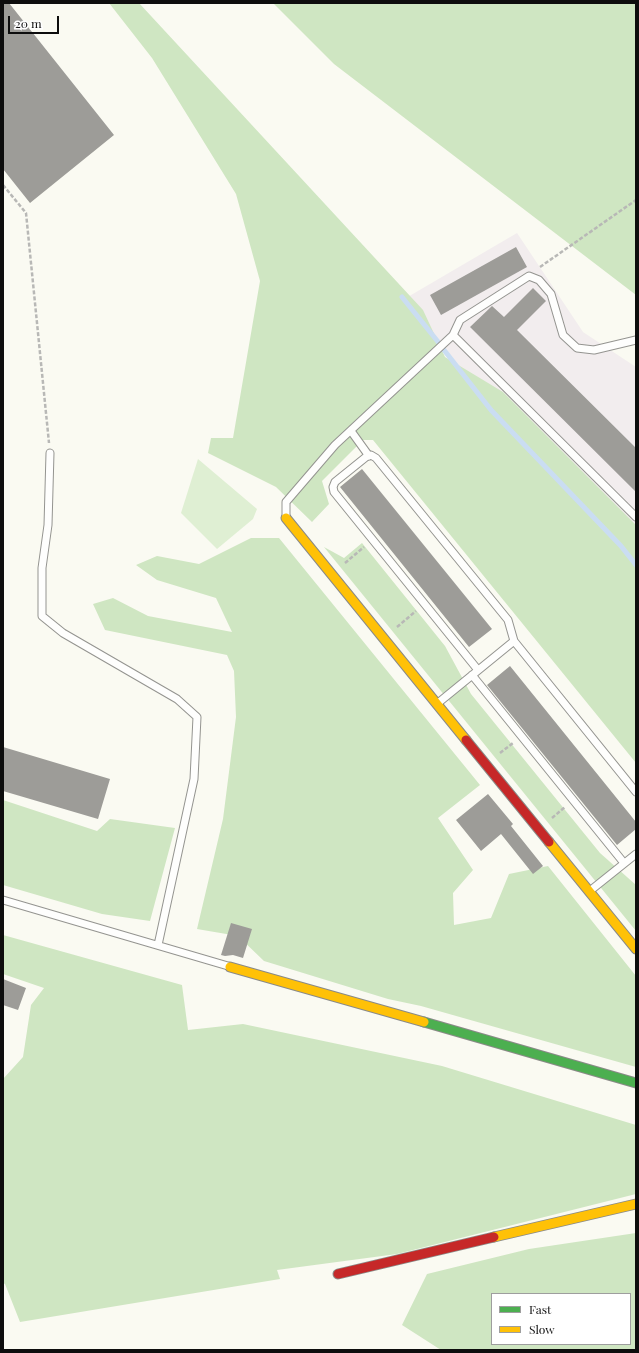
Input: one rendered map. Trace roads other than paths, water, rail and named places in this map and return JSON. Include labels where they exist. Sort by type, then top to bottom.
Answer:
[{"type":"street","points":[[286,518],[636,949]]},
{"type":"street","points":[[230,966],[636,1083]]},
{"type":"street","points":[[338,1274],[636,1204]]},
{"type":"lane","points":[[286,518],[286,502],[335,445],[453,335],[460,320],[528,276],[539,280],[552,294],[563,336],[577,348],[594,350],[636,340]]},
{"type":"lane","points":[[453,335],[636,517]]},
{"type":"lane","points":[[351,431],[369,456],[376,458],[508,620],[514,641],[636,792]]},
{"type":"lane","points":[[50,453],[48,525],[42,568],[42,616],[63,633],[177,699],[197,717],[194,779],[158,945]]},
{"type":"lane","points":[[369,456],[335,482],[333,487],[334,492],[478,670]]},
{"type":"lane","points":[[437,704],[514,641]]},
{"type":"lane","points":[[472,675],[624,863]]},
{"type":"lane","points":[[590,891],[633,856],[636,865]]},
{"type":"lane","points":[[3,900],[230,966]]},
{"type":"waterway","points":[[402,297],[439,343]]},
{"type":"waterway","points":[[444,350],[491,410],[621,546],[636,565]]}]
